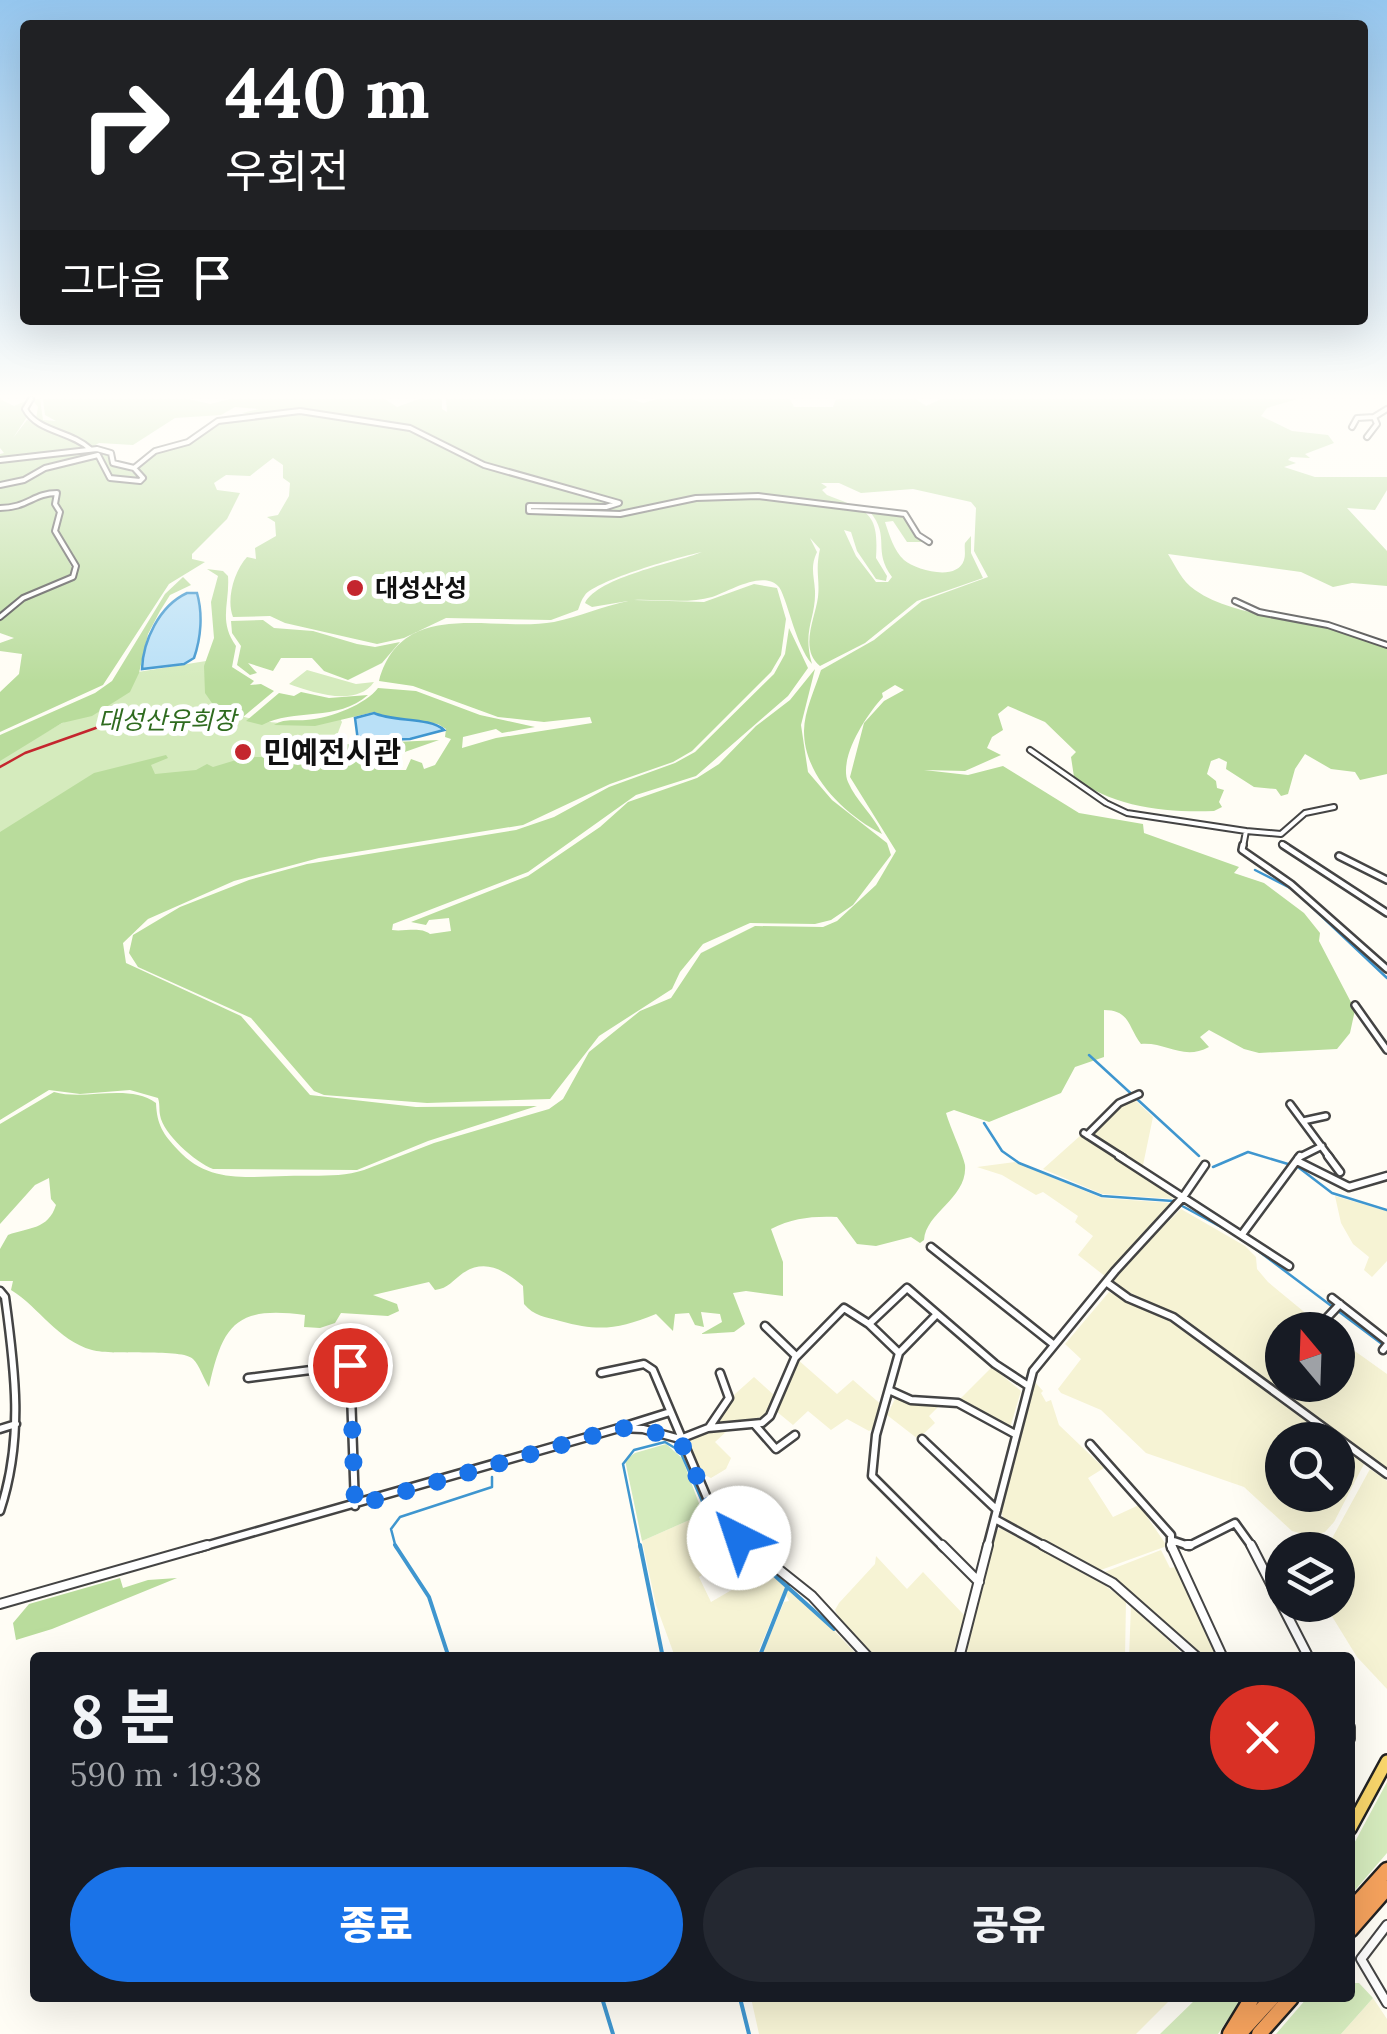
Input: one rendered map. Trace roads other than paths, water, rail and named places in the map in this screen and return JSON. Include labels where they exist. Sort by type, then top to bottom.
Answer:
[{"type":"highway","points":[[1355,1905],[1387,1870]]},
{"type":"highway","points":[[1355,1924],[1387,1888]]},
{"type":"highway","points":[[1230,2034],[1250,2002]]},
{"type":"highway","points":[[1240,2034],[1268,2002]]},
{"type":"highway","points":[[1258,2034],[1287,2002]]},
{"type":"main road","points":[[1355,1820],[1387,1761]]},
{"type":"street","points":[[0,508],[22,508],[41,494]]},
{"type":"street","points":[[0,617],[23,598],[68,580],[76,566],[55,531],[60,512],[55,504],[56,494]]},
{"type":"street","points":[[589,494],[619,504],[606,508],[529,506],[529,511],[620,514],[696,498],[774,497],[905,514],[918,535],[929,542]]},
{"type":"street","points":[[1236,601],[1259,612],[1328,625],[1387,646]]},
{"type":"street","points":[[1030,750],[1106,803],[1128,812],[1281,834],[1305,813],[1334,807]]},
{"type":"street","points":[[1246,831],[1242,845],[1245,854],[1291,884],[1387,969]]},
{"type":"street","points":[[1282,844],[1387,913]]},
{"type":"street","points":[[1339,856],[1387,880]]},
{"type":"street","points":[[1356,1004],[1387,1050]]},
{"type":"street","points":[[1139,1094],[1119,1103],[1085,1134],[1179,1201],[1243,1234],[1289,1266]]},
{"type":"street","points":[[1290,1104],[1340,1172]]},
{"type":"street","points":[[1303,1121],[1326,1116]]},
{"type":"street","points":[[1243,1234],[1303,1153],[1322,1146]]},
{"type":"street","points":[[1297,1161],[1319,1178],[1346,1187],[1387,1176]]},
{"type":"street","points":[[961,1652],[1028,1385],[1053,1344],[1179,1201],[1205,1165]]},
{"type":"street","points":[[931,1246],[1053,1344]]},
{"type":"street","points":[[1106,1282],[1128,1298],[1173,1317],[1387,1474]]},
{"type":"street","points":[[869,1324],[907,1288],[995,1364],[1028,1385]]},
{"type":"street","points":[[0,1292],[5,1297],[18,1381],[14,1476],[0,1510]]},
{"type":"street","points":[[1332,1298],[1337,1307],[1386,1346]]},
{"type":"street","points":[[1332,1312],[1337,1307]]},
{"type":"street","points":[[619,1428],[643,1429],[680,1440],[708,1428],[755,1425],[770,1416],[796,1356],[841,1309],[852,1311],[869,1324],[898,1353]]},
{"type":"street","points":[[937,1314],[898,1353],[890,1378],[891,1391],[876,1435],[872,1476],[979,1582]]},
{"type":"street","points":[[765,1326],[796,1356]]},
{"type":"street","points":[[248,1378],[350,1365],[355,1506]]},
{"type":"street","points":[[601,1374],[629,1366],[648,1366],[713,1512],[739,1538],[812,1596],[863,1652]]},
{"type":"street","points":[[708,1428],[729,1398],[720,1373]]},
{"type":"street","points":[[891,1391],[911,1400],[958,1403],[1016,1434]]},
{"type":"street","points":[[0,1604],[355,1506],[670,1412]]},
{"type":"street","points":[[0,1429],[16,1424]]},
{"type":"street","points":[[755,1425],[776,1449],[795,1434]]},
{"type":"street","points":[[922,1439],[996,1515],[1112,1583],[1191,1652]]},
{"type":"street","points":[[1090,1444],[1162,1522],[1174,1541],[1189,1546],[1235,1523],[1257,1554],[1306,1652]]},
{"type":"street","points":[[1174,1541],[1170,1550],[1220,1652]]},
{"type":"street","points":[[1387,1925],[1366,1947],[1361,1959],[1387,2003]]},
{"type":"water","points":[[187,593],[197,593],[200,609],[200,634],[194,658],[184,664],[142,669],[154,625],[168,606]]},
{"type":"water","points":[[374,713],[430,723],[444,730],[410,739],[358,741],[355,718]]},
{"type":"waterway","points":[[1255,870],[1294,890],[1387,978]]},
{"type":"waterway","points":[[1089,1055],[1199,1156]]},
{"type":"waterway","points":[[984,1123],[1002,1151],[1019,1163],[1102,1196],[1173,1201],[1234,1234]]},
{"type":"waterway","points":[[1213,1167],[1248,1152],[1298,1167],[1332,1193],[1387,1210]]},
{"type":"waterway","points":[[1249,1244],[1382,1344]]},
{"type":"waterway","points":[[640,1548],[623,1464],[634,1450],[665,1442],[680,1451],[708,1515],[744,1548]]},
{"type":"waterway","points":[[395,1546],[391,1529],[400,1517],[492,1487],[492,1477]]},
{"type":"waterway","points":[[640,1545],[662,1652]]},
{"type":"waterway","points":[[741,1545],[787,1587]]},
{"type":"waterway","points":[[395,1546],[429,1597],[447,1652]]},
{"type":"waterway","points":[[761,1652],[787,1587]]},
{"type":"waterway","points":[[787,1587],[834,1629]]},
{"type":"waterway","points":[[603,2002],[613,2034]]},
{"type":"waterway","points":[[741,2002],[749,2034]]},
{"type":"railway","points":[[0,767],[25,753],[141,712]]},
{"type":"place","name":"대성산성","points":[[355,588]]},
{"type":"place","name":"민예전시관","points":[[243,752]]},
{"type":"park label","name":"대성산유희장","points":[[167,720]]}]
